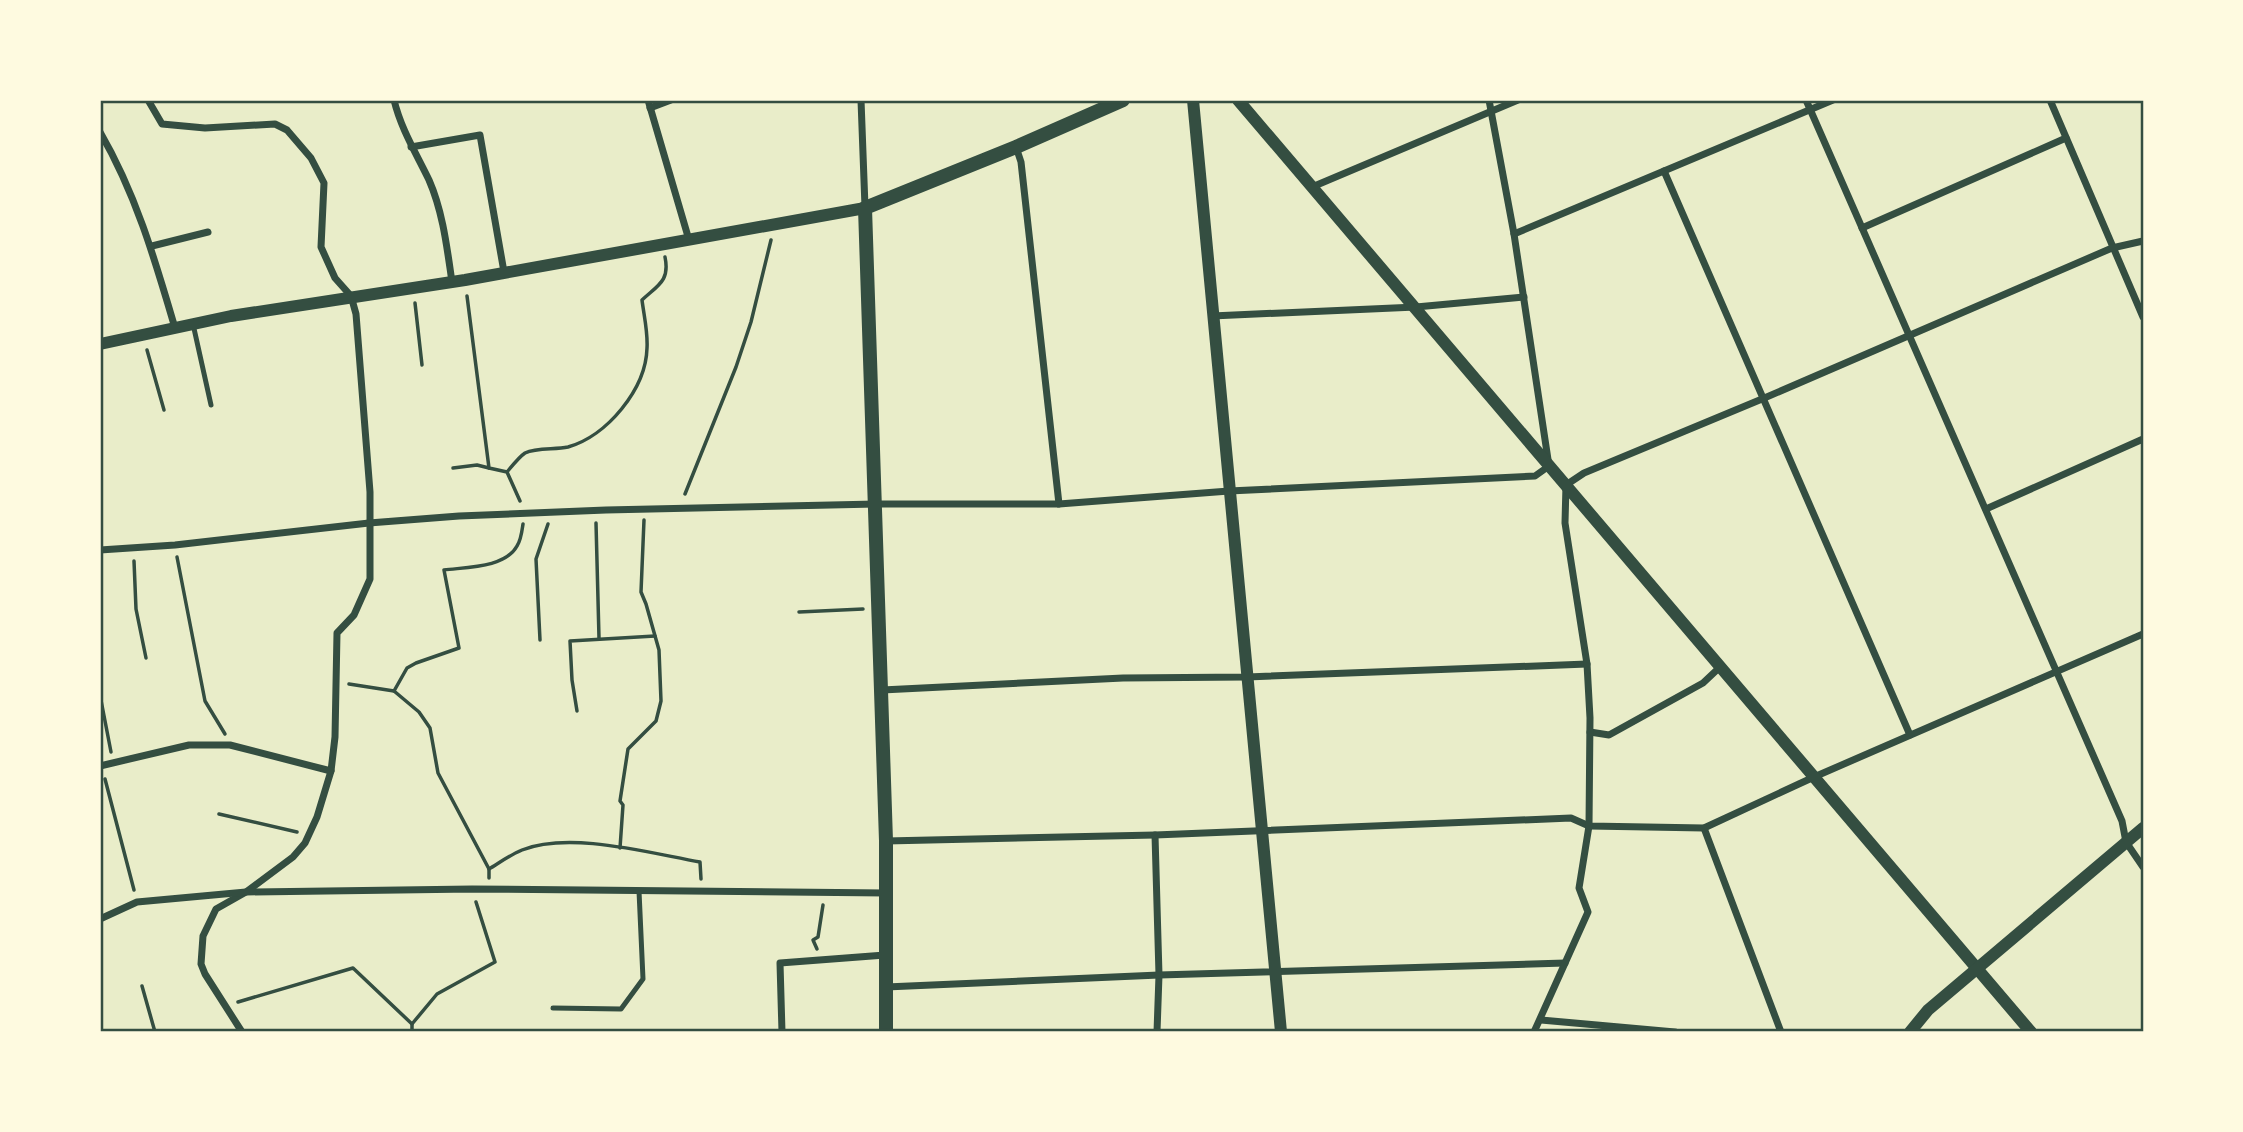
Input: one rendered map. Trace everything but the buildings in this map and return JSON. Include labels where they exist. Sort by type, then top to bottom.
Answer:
[{"type":"main road","points":[[887,1032],[887,841],[865,208],[1123,100]]},
{"type":"street","points":[[148,100],[162,124],[205,128],[275,124],[287,130],[311,158],[324,183],[321,247],[335,278],[351,296],[356,314],[370,492],[370,579],[354,615],[337,633],[335,737],[331,771],[310,835],[293,857],[246,892],[216,909],[204,936],[201,964],[212,988],[242,1032]]},
{"type":"street","points":[[394,100],[399,120],[430,182],[442,220],[452,282]]},
{"type":"street","points":[[671,100],[649,104],[689,240]]},
{"type":"street","points":[[100,344],[193,324],[351,296],[452,282],[865,208],[861,100]]},
{"type":"street","points":[[1193,100],[1281,1032]]},
{"type":"street","points":[[1238,100],[2031,1032]]},
{"type":"street","points":[[1489,100],[1514,234],[1549,466]]},
{"type":"street","points":[[1312,187],[1518,100]]},
{"type":"street","points":[[1806,100],[2122,821],[2126,842],[2143,867]]},
{"type":"street","points":[[1514,234],[1833,100]]},
{"type":"street","points":[[2050,100],[2143,317]]},
{"type":"street","points":[[100,132],[134,200],[152,246],[175,328]]},
{"type":"street","points":[[411,146],[480,135],[504,272]]},
{"type":"street","points":[[1862,228],[2066,138]]},
{"type":"street","points":[[1016,147],[1021,162],[1059,504]]},
{"type":"street","points":[[1664,171],[1910,735]]},
{"type":"street","points":[[152,246],[208,232]]},
{"type":"street","points":[[1566,485],[1584,472],[1762,399],[2112,248],[2143,241]]},
{"type":"street","points":[[1212,316],[1416,307],[1524,297]]},
{"type":"street","points":[[1986,509],[2143,439]]},
{"type":"street","points":[[100,550],[175,545],[369,523],[552,512],[876,504],[1059,504],[1228,491],[1535,477],[1549,466]]},
{"type":"street","points":[[1534,1032],[1588,912],[1579,888],[1589,826],[1590,733],[1587,664],[1570,567],[1565,523],[1566,485]]},
{"type":"street","points":[[887,841],[1154,835],[1572,818],[1589,826],[1704,828],[1814,777],[2143,634]]},
{"type":"street","points":[[882,690],[1123,678],[1247,677],[1587,664]]},
{"type":"street","points":[[1590,733],[1609,735],[1703,683],[1720,667]]},
{"type":"street","points":[[101,766],[188,745],[230,744],[331,771]]},
{"type":"street","points":[[1704,828],[1781,1032]]},
{"type":"street","points":[[1910,1032],[1928,1010],[2143,828]]},
{"type":"street","points":[[1154,835],[1159,975],[1157,1032]]},
{"type":"street","points":[[100,919],[137,902],[246,892],[489,889],[886,893]]},
{"type":"street","points":[[782,1032],[780,963],[886,955]]},
{"type":"street","points":[[885,987],[1159,975],[1565,963]]},
{"type":"street","points":[[1541,1020],[1675,1032]]},
{"type":"lane","points":[[193,324],[211,405]]},
{"type":"lane","points":[[553,1008],[621,1009],[643,979],[639,891]]},
{"type":"path","points":[[678,509],[740,356],[751,322],[774,225]]},
{"type":"path","points":[[507,472],[526,452],[569,447],[583,439],[610,423],[628,402],[640,379],[646,356],[642,300],[666,279],[667,268],[662,244]]},
{"type":"path","points":[[414,287],[422,365]]},
{"type":"path","points":[[143,335],[164,410]]},
{"type":"path","points":[[453,468],[477,465],[489,468]]},
{"type":"path","points":[[596,510],[600,639]]},
{"type":"path","points":[[621,848],[620,801],[628,749],[656,721],[662,701],[659,650],[641,592],[645,510]]},
{"type":"path","points":[[540,640],[536,559],[552,512]]},
{"type":"path","points":[[175,545],[205,701],[230,744]]},
{"type":"path","points":[[133,549],[136,609],[146,657]]},
{"type":"path","points":[[799,612],[879,608]]},
{"type":"path","points":[[577,711],[570,641],[655,636]]},
{"type":"path","points":[[336,682],[394,691],[419,712],[430,728],[438,773],[489,869],[489,889]]},
{"type":"path","points":[[100,695],[113,762]]},
{"type":"path","points":[[101,766],[137,902]]},
{"type":"path","points":[[219,814],[310,835]]},
{"type":"path","points":[[489,869],[521,851],[560,842],[621,848],[700,862],[701,891]]},
{"type":"path","points":[[412,1032],[412,1024],[437,994],[495,962],[472,889]]},
{"type":"path","points":[[823,960],[813,940],[818,937],[825,892]]},
{"type":"path","points":[[226,1006],[353,968],[412,1024]]},
{"type":"path","points":[[142,986],[155,1032]]}]
